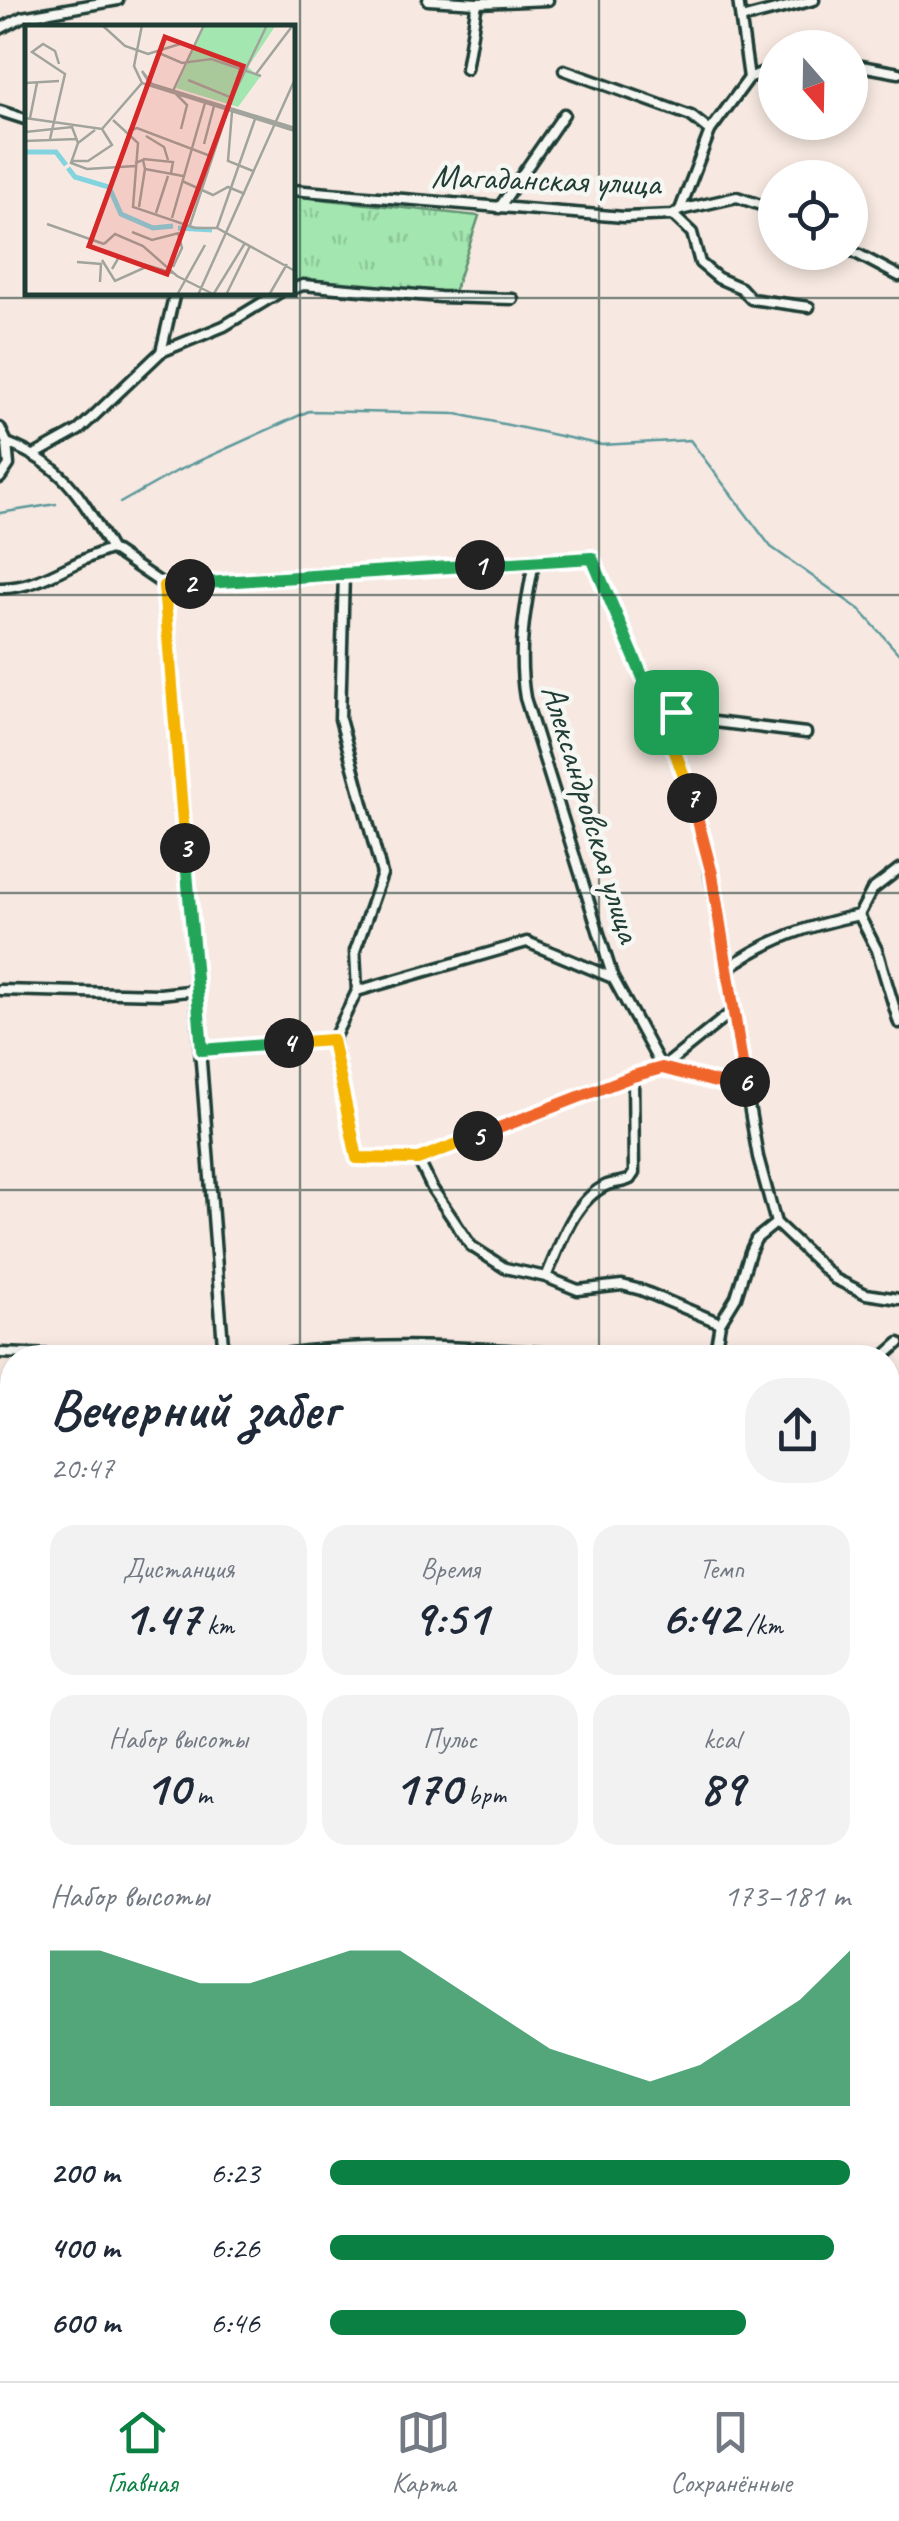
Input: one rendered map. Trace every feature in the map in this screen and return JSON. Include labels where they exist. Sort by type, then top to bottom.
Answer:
[{"type":"street","points":[[0,28],[22,17],[118,0]]},
{"type":"street","points":[[428,0],[548,0]]},
{"type":"street","points":[[738,0],[749,78],[758,74]]},
{"type":"street","points":[[741,18],[814,0]]},
{"type":"street","points":[[466,69],[477,3]]},
{"type":"street","points":[[868,67],[899,73]]},
{"type":"street","points":[[564,70],[691,116],[710,131]]},
{"type":"street","name":"Магаданская улица","points":[[295,190],[624,216],[676,212],[710,131],[749,78]]},
{"type":"street","points":[[0,110],[25,119]]},
{"type":"street","points":[[499,208],[564,114]]},
{"type":"street","points":[[758,204],[737,197],[676,212],[692,234],[700,263],[718,278],[751,298],[810,307]]},
{"type":"street","points":[[868,260],[899,276]]},
{"type":"street","points":[[295,288],[513,299]]},
{"type":"street","points":[[161,352],[175,295]]},
{"type":"street","points":[[36,454],[79,430],[161,352],[224,326],[275,295]]},
{"type":"street","points":[[0,428],[7,443],[9,465],[0,478]]},
{"type":"street","points":[[7,443],[36,454],[75,488],[112,549],[164,586],[592,558],[669,735],[698,816],[728,968],[758,1158],[776,1223],[835,1279],[866,1294],[899,1299]]},
{"type":"street","points":[[0,588],[52,575],[84,556],[112,549]]},
{"type":"street","name":"Александровская улица","points":[[534,562],[522,625],[525,698],[614,978],[662,1068]]},
{"type":"street","points":[[344,573],[340,718],[382,874],[355,951],[357,991],[332,1040],[357,1158],[418,1159],[662,1068],[734,1010]]},
{"type":"street","points":[[164,586],[223,1345]]},
{"type":"street","points":[[644,680],[676,712],[689,719],[806,733]]},
{"type":"street","points":[[669,735],[689,719]]},
{"type":"street","points":[[728,968],[788,933],[859,915],[872,890],[899,869]]},
{"type":"street","points":[[859,915],[877,950],[899,1023]]},
{"type":"street","points":[[357,991],[527,942],[614,978]]},
{"type":"street","points":[[0,990],[160,994],[197,990]]},
{"type":"street","points":[[202,1050],[332,1040]]},
{"type":"street","points":[[662,1068],[746,1090]]},
{"type":"street","points":[[546,1278],[569,1224],[592,1194],[611,1183],[630,1179],[634,1173],[633,1076]]},
{"type":"street","points":[[418,1159],[470,1246],[505,1268],[578,1290],[622,1285],[720,1322]]},
{"type":"street","points":[[716,1345],[720,1322],[736,1297],[756,1239],[776,1223]]},
{"type":"green space","points":[[295,196],[479,216],[454,292],[295,281]]},
{"type":"waterway","points":[[120,503],[177,471],[309,411],[457,414],[602,445],[690,440],[771,547],[860,610],[899,654]]},
{"type":"waterway","points":[[0,513],[56,504]]},
{"type":"route","points":[[592,558],[644,680],[676,712],[689,719],[669,735],[698,816],[712,874],[746,1090],[662,1068],[418,1159],[357,1158],[332,1040],[202,1050],[164,586],[592,558]]}]
